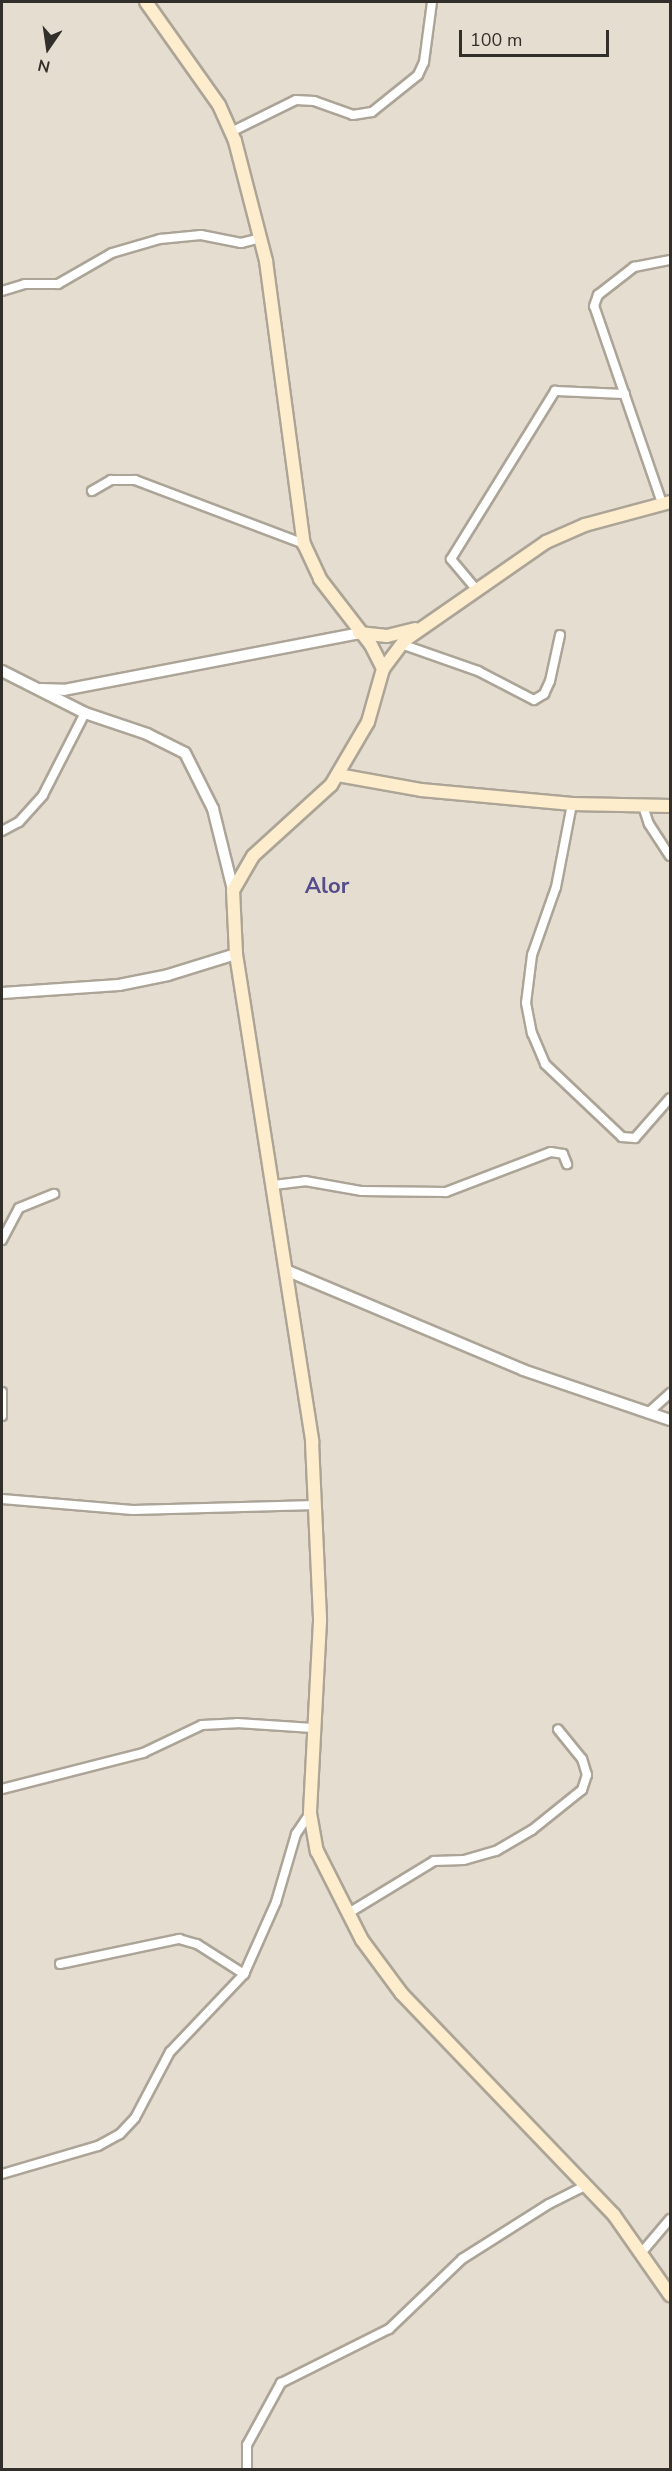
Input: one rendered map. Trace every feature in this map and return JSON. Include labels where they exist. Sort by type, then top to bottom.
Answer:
[{"type":"main road","points":[[146,2],[195,68],[231,132],[247,177],[261,238],[304,544],[320,579],[381,660],[383,669]]},
{"type":"main road","points":[[666,502],[585,525],[546,542],[476,589],[401,644],[383,669],[368,722],[338,775],[304,812],[253,856],[234,890],[236,954],[288,1271],[312,1442],[320,1621],[310,1813],[317,1851],[347,1914],[402,1994],[587,2185],[642,2252],[670,2295]]},
{"type":"main road","points":[[359,633],[387,636],[425,626]]},
{"type":"main road","points":[[338,775],[421,790],[572,804],[670,806]]},
{"type":"street","points":[[231,132],[296,100],[314,101],[352,116],[372,112],[418,75],[424,62],[432,2]]},
{"type":"street","points":[[2,291],[25,284],[58,284],[112,253],[160,239],[201,235],[241,243],[261,238]]},
{"type":"street","points":[[666,502],[594,306],[598,295],[634,267],[670,260]]},
{"type":"street","points":[[476,589],[451,559],[555,391],[625,394]]},
{"type":"street","points":[[92,491],[111,480],[135,480],[304,544]]},
{"type":"street","points":[[33,688],[76,687],[359,633]]},
{"type":"street","points":[[401,644],[478,671],[534,700],[544,694],[550,681],[560,635]]},
{"type":"street","points":[[2,671],[85,713],[147,734],[185,753],[213,809],[234,890]]},
{"type":"street","points":[[71,705],[68,695],[76,687]]},
{"type":"street","points":[[2,831],[19,822],[43,795],[85,713]]},
{"type":"street","points":[[572,804],[556,887],[532,955],[526,1003],[532,1033],[545,1064],[622,1137],[635,1138],[670,1098]]},
{"type":"street","points":[[643,806],[649,824],[670,856]]},
{"type":"street","points":[[2,993],[119,985],[168,975],[236,954]]},
{"type":"street","points":[[274,1185],[315,1182],[362,1191],[436,1193],[457,1189],[551,1152],[563,1154],[567,1164]]},
{"type":"street","points":[[2,1240],[19,1208],[54,1194]]},
{"type":"street","points":[[288,1271],[523,1370],[670,1420]]},
{"type":"street","points":[[2,1392],[2,1416]]},
{"type":"street","points":[[648,1413],[670,1393]]},
{"type":"street","points":[[2,1499],[134,1510],[316,1505]]},
{"type":"street","points":[[2,1789],[143,1753],[202,1725],[237,1723],[313,1728]]},
{"type":"street","points":[[347,1914],[434,1861],[464,1860],[496,1851],[532,1830],[582,1790],[587,1775],[582,1759],[558,1729]]},
{"type":"street","points":[[2,2174],[98,2146],[120,2134],[135,2118],[170,2052],[244,1974],[276,1902],[296,1834],[310,1813]]},
{"type":"street","points":[[60,1964],[179,1939],[197,1944],[244,1974]]},
{"type":"street","points":[[247,2469],[247,2445],[281,2383],[389,2329],[462,2259],[532,2214],[587,2185]]},
{"type":"street","points":[[642,2252],[670,2219]]},
{"type":"district","name":"Alor","points":[[327,887]]}]
